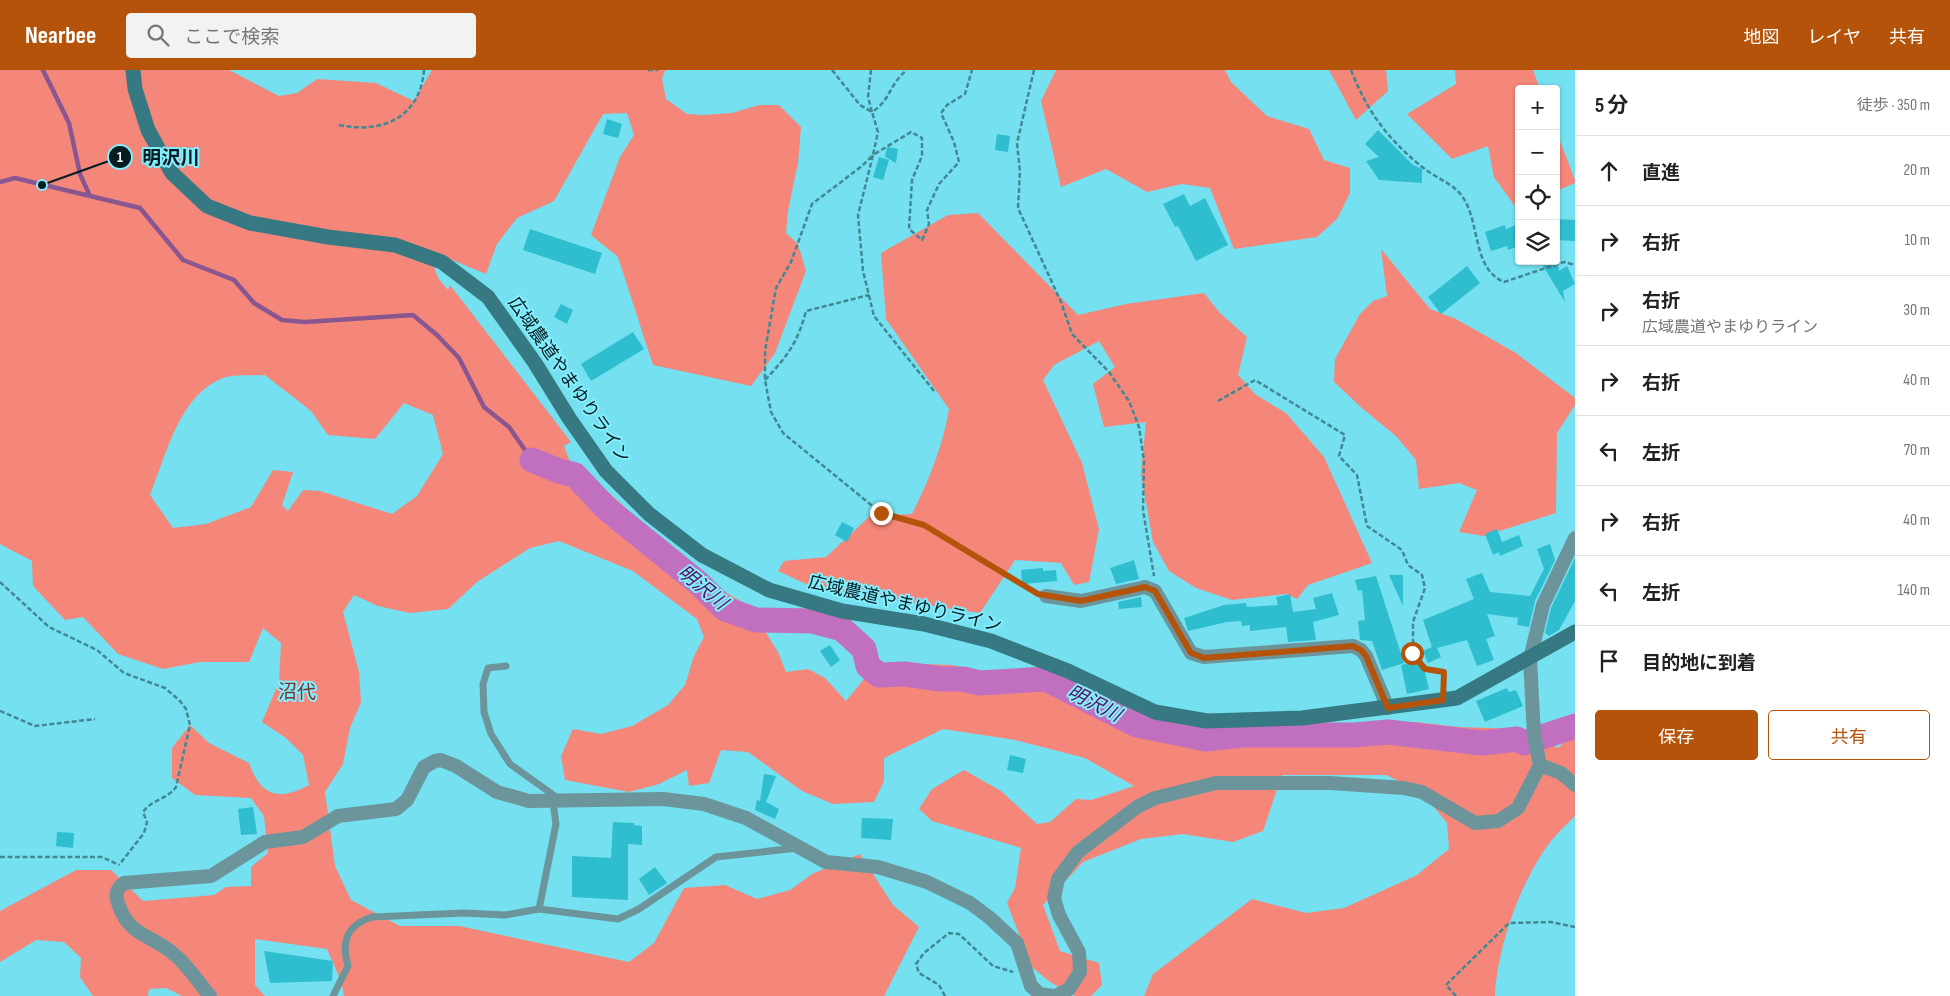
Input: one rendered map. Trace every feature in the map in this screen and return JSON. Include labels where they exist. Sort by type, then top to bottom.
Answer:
[{"type":"street","name":"広域農道やまゆりライン","points":[[133,70],[135,89],[148,130],[172,173],[207,206],[250,223],[328,237],[395,245],[442,262],[488,297],[535,363],[569,418],[606,470],[643,508],[702,555],[761,585],[842,611],[924,624],[991,641],[1068,671],[1155,712],[1207,721],[1302,718],[1457,698],[1530,659],[1575,632]]},
{"type":"street","points":[[210,996],[177,956],[136,931],[124,920],[116,899],[118,888],[124,883],[212,876],[265,842],[303,838],[338,816],[396,809],[407,800],[424,767],[435,760],[449,762],[503,795],[529,801],[663,799],[704,804],[746,818],[826,862],[878,867],[928,882],[970,903],[1017,943],[1026,976],[1031,986],[1040,994],[1054,996],[1069,989],[1080,972],[1079,952],[1059,915],[1054,898],[1058,879],[1078,852],[1137,807],[1155,798],[1216,784],[1330,783],[1404,788],[1422,792],[1475,823],[1498,821],[1518,808],[1540,765],[1534,736],[1530,659],[1542,605],[1575,538]]},
{"type":"street","points":[[1046,596],[1081,601],[1145,587],[1155,591],[1191,653],[1204,658],[1353,646],[1361,650],[1388,708]]},
{"type":"street","points":[[1540,765],[1561,773],[1575,785]]},
{"type":"lane","points":[[506,666],[488,668],[483,684],[484,712],[491,734],[510,764],[558,802],[556,824],[539,909]]},
{"type":"lane","points":[[332,996],[348,966],[344,950],[350,930],[365,919],[372,917],[464,913],[505,915],[539,909],[618,919],[639,909],[716,857],[800,847]]},
{"type":"path","points":[[339,125],[359,129],[375,128],[397,120],[414,102],[423,80],[424,70]]},
{"type":"path","points":[[648,70],[658,70]]},
{"type":"path","points":[[832,70],[860,105],[872,112]]},
{"type":"path","points":[[871,70],[868,98],[878,132],[858,215],[863,271],[874,316],[934,391]]},
{"type":"path","points":[[872,112],[884,104],[894,81],[907,70]]},
{"type":"path","points":[[972,70],[965,94],[947,105],[941,113],[954,142],[959,162],[939,184],[927,210],[929,224],[922,240],[909,229],[912,180],[922,156],[922,138],[911,132],[873,155],[862,166],[812,204],[791,262],[776,288],[765,351],[765,380],[771,412],[783,433],[881,513],[924,525],[976,555],[1029,590],[1046,596]]},
{"type":"path","points":[[1034,70],[1017,143],[1020,172],[1018,208],[1061,302],[1072,334],[1114,379],[1129,401],[1139,427],[1144,461],[1143,510],[1155,591]]},
{"type":"path","points":[[1351,70],[1364,103],[1396,144],[1424,169],[1454,187],[1465,200],[1482,259],[1492,277],[1504,282],[1564,262],[1575,265]]},
{"type":"path","points":[[765,380],[786,359],[800,334],[806,311],[868,295]]},
{"type":"path","points":[[1218,401],[1255,380],[1345,435],[1339,456],[1357,475],[1368,526],[1402,550],[1408,565],[1422,575],[1426,588],[1413,622],[1412,653],[1425,669],[1444,672],[1443,700]]},
{"type":"path","points":[[0,582],[54,630],[97,650],[124,673],[164,688],[172,693],[186,709],[190,725],[176,787],[170,793],[146,807],[143,812],[147,822],[144,833],[119,865],[102,857],[0,857]]},
{"type":"path","points":[[0,711],[35,726],[95,719]]},
{"type":"path","points":[[1456,996],[1446,985],[1509,923],[1551,922],[1575,926]]},
{"type":"path","points":[[945,996],[939,984],[918,973],[916,964],[924,953],[949,933],[959,934],[993,966],[1026,976]]},
{"type":"shaded area","points":[[0,70],[229,70],[279,96],[297,93],[317,79],[376,83],[414,101],[432,70],[665,70],[662,79],[666,99],[687,114],[732,113],[759,105],[779,105],[801,127],[798,163],[788,211],[786,233],[798,244],[806,271],[775,353],[751,386],[653,365],[618,257],[591,235],[620,157],[634,135],[627,113],[603,114],[554,201],[517,218],[497,244],[486,274],[428,250],[438,278],[448,290],[450,285],[571,442],[564,446],[575,475],[608,492],[708,582],[749,606],[778,652],[786,672],[808,669],[825,678],[846,701],[864,679],[888,663],[953,665],[989,676],[1049,674],[1144,718],[1201,729],[1332,728],[1416,722],[1458,727],[1520,729],[1558,748],[1575,731],[1575,816],[1551,841],[1540,857],[1521,894],[1512,915],[1500,957],[1495,996],[1144,996],[1153,974],[1252,899],[1306,913],[1344,908],[1417,875],[1449,849],[1447,823],[1422,792],[1386,775],[1282,775],[1263,831],[1233,842],[1183,834],[1141,839],[1083,862],[1043,905],[1060,951],[1099,963],[1102,985],[1091,996],[1075,996],[1050,982],[1032,967],[1007,903],[1015,888],[1021,848],[932,821],[919,809],[932,789],[964,770],[1001,791],[1037,824],[1050,822],[1076,799],[1091,800],[1134,786],[1085,758],[1015,740],[943,729],[884,758],[884,781],[874,802],[833,804],[802,791],[748,752],[721,750],[709,783],[689,786],[687,770],[659,784],[629,792],[565,780],[561,756],[573,729],[601,734],[632,726],[668,705],[685,685],[694,656],[704,637],[697,619],[633,571],[559,541],[530,548],[477,582],[448,609],[410,613],[378,606],[354,595],[343,612],[359,672],[361,702],[350,728],[343,764],[325,792],[335,866],[351,900],[400,926],[459,926],[629,962],[654,943],[684,888],[725,885],[757,899],[790,890],[812,874],[860,854],[893,905],[919,927],[884,996],[344,996],[341,981],[327,949],[255,939],[255,985],[265,996],[182,996],[166,988],[149,989],[148,996],[93,996],[80,977],[81,958],[64,942],[36,940],[0,962],[0,911],[76,870],[111,870],[143,901],[214,895],[226,887],[251,886],[251,867],[268,853],[264,816],[251,798],[195,795],[172,778],[172,748],[190,725],[209,743],[249,763],[259,783],[272,793],[289,793],[309,785],[303,755],[286,738],[262,722],[279,682],[281,643],[263,628],[249,662],[200,662],[163,669],[118,654],[83,617],[65,620],[33,586],[32,561],[0,544]],"holes":[[[265,375],[311,411],[328,435],[375,439],[404,403],[433,415],[443,454],[417,496],[392,514],[320,491],[303,490],[288,511],[282,505],[293,472],[273,470],[251,507],[206,524],[173,528],[150,495],[176,428],[185,412],[195,398],[208,386],[223,378]]]},
{"type":"shaded area","points":[[1056,70],[1225,70],[1231,82],[1267,116],[1309,129],[1324,160],[1350,168],[1350,193],[1337,219],[1317,237],[1234,249],[1210,188],[1182,184],[1147,192],[1106,169],[1061,187],[1041,101]]},
{"type":"shaded area","points":[[1329,70],[1386,70],[1388,91],[1356,120]]},
{"type":"shaded area","points":[[1455,70],[1533,70],[1539,85],[1515,85],[1515,206],[1494,177],[1488,146],[1452,159],[1407,114],[1456,84]]},
{"type":"shaded area","points":[[1560,141],[1575,180],[1575,183],[1560,189]]},
{"type":"shaded area","points":[[978,213],[1078,315],[1126,304],[1204,293],[1220,313],[1247,337],[1238,375],[1256,395],[1286,413],[1324,457],[1372,563],[1308,585],[1297,599],[1286,594],[1232,600],[1196,588],[1169,571],[1153,542],[1141,474],[1146,422],[1104,427],[1093,384],[1115,367],[1099,341],[1054,365],[1043,380],[1082,463],[1099,529],[1089,582],[1074,585],[1061,563],[1015,560],[980,613],[817,589],[778,571],[784,561],[826,557],[870,516],[912,514],[935,463],[949,409],[886,319],[881,253],[948,215]]},
{"type":"shaded area","points":[[1381,249],[1430,309],[1456,319],[1516,353],[1575,398],[1575,405],[1557,433],[1556,513],[1484,536],[1459,532],[1477,490],[1459,483],[1419,489],[1416,460],[1396,436],[1334,382],[1335,359],[1360,314],[1373,301],[1387,296]]},
{"type":"building","points":[[607,119],[622,124],[618,138],[603,134]]},
{"type":"building","points":[[1378,130],[1413,165],[1422,169],[1422,183],[1379,180],[1366,161],[1379,157],[1365,144]]},
{"type":"building","points":[[997,134],[1010,136],[1008,152],[995,150]]},
{"type":"building","points":[[887,147],[898,149],[896,163],[885,157]]},
{"type":"building","points":[[879,157],[889,160],[883,180],[873,177]]},
{"type":"building","points":[[1184,194],[1190,206],[1205,198],[1228,245],[1196,261],[1178,226],[1175,227],[1163,204]]},
{"type":"building","points":[[1560,219],[1575,220],[1575,241],[1560,240]]},
{"type":"building","points":[[1505,225],[1506,229],[1515,225],[1515,247],[1508,250],[1507,246],[1491,251],[1485,232]]},
{"type":"building","points":[[530,229],[602,253],[595,274],[523,250]]},
{"type":"building","points":[[1542,265],[1558,265],[1559,271],[1567,266],[1575,284],[1563,291],[1565,302]]},
{"type":"building","points":[[1467,266],[1480,283],[1441,314],[1428,297]]},
{"type":"building","points":[[561,304],[573,310],[567,324],[554,317]]},
{"type":"building","points":[[633,332],[644,349],[591,381],[581,364]]},
{"type":"building","points":[[842,522],[854,528],[847,542],[835,535]]},
{"type":"building","points":[[1497,529],[1502,542],[1519,535],[1523,546],[1500,556],[1499,552],[1493,555],[1485,534]]},
{"type":"building","points":[[1550,544],[1555,560],[1535,601],[1529,627],[1517,625],[1518,618],[1487,614],[1495,636],[1486,639],[1494,660],[1477,666],[1467,640],[1437,648],[1441,657],[1428,663],[1423,651],[1432,647],[1423,620],[1474,599],[1466,579],[1482,573],[1490,592],[1530,596],[1544,569],[1537,549]]},
{"type":"building","points":[[1575,558],[1575,601],[1559,630],[1549,636],[1545,633],[1551,608]]},
{"type":"building","points":[[1134,560],[1139,579],[1116,584],[1110,568]]},
{"type":"building","points":[[1043,568],[1043,571],[1056,570],[1057,581],[1022,584],[1021,570]]},
{"type":"building","points":[[1389,575],[1403,575],[1403,606]]},
{"type":"building","points":[[1376,576],[1404,663],[1382,670],[1372,641],[1360,640],[1358,621],[1365,620],[1362,590],[1358,591],[1355,580]]},
{"type":"building","points":[[1332,593],[1339,615],[1313,622],[1316,640],[1288,642],[1286,627],[1250,631],[1250,625],[1242,626],[1241,621],[1227,622],[1188,631],[1184,618],[1224,605],[1246,603],[1247,607],[1278,605],[1276,597],[1290,594],[1293,612],[1316,609],[1313,598]]},
{"type":"building","points":[[1141,597],[1142,607],[1119,609],[1118,602]]},
{"type":"building","points":[[830,645],[840,660],[831,667],[820,651]]},
{"type":"building","points":[[1422,660],[1429,689],[1407,694],[1401,665]]},
{"type":"building","points":[[1507,688],[1509,692],[1516,690],[1523,706],[1485,722],[1476,701]]},
{"type":"building","points":[[1010,755],[1026,759],[1023,773],[1007,770]]},
{"type":"building","points":[[764,774],[776,776],[766,802],[779,809],[775,819],[755,810],[757,800],[760,801]]},
{"type":"building","points":[[253,807],[257,834],[241,835],[238,809]]},
{"type":"building","points":[[862,818],[893,819],[891,840],[861,838]]},
{"type":"building","points":[[613,822],[634,823],[634,825],[642,826],[642,845],[628,844],[628,900],[572,897],[572,856],[611,858]]},
{"type":"building","points":[[57,832],[74,833],[73,848],[56,846]]},
{"type":"building","points":[[655,867],[667,883],[649,895],[639,879]]},
{"type":"building","points":[[264,951],[333,961],[332,981],[270,983]]},
{"type":"waterway","points":[[43,70],[69,123],[80,174],[89,194]]},
{"type":"waterway","name":"明沢川","points":[[0,182],[15,178],[140,208],[183,260],[234,280],[254,303],[282,320],[305,322],[413,315],[437,335],[459,358],[484,407],[509,427],[532,460]]},
{"type":"waterway","name":"明沢川","points":[[532,460],[575,475],[607,509],[696,581],[725,609],[756,620],[812,621],[842,629],[864,649],[868,666],[879,675],[905,674],[941,679],[963,679],[979,683],[1046,679],[1137,725],[1206,739],[1243,735],[1354,735],[1388,732],[1482,743],[1517,739],[1524,743],[1575,726]]},
{"type":"place","name":"明沢川","points":[[42,185]]},
{"type":"district","name":"沼代","points":[[297,692]]},
{"type":"route","points":[[881,513],[924,525],[936,531],[1017,583],[1038,594],[1081,601],[1145,587],[1155,591],[1191,653],[1204,658],[1353,646],[1361,650],[1366,656],[1388,708],[1443,700],[1444,672],[1425,669],[1412,653]]}]
